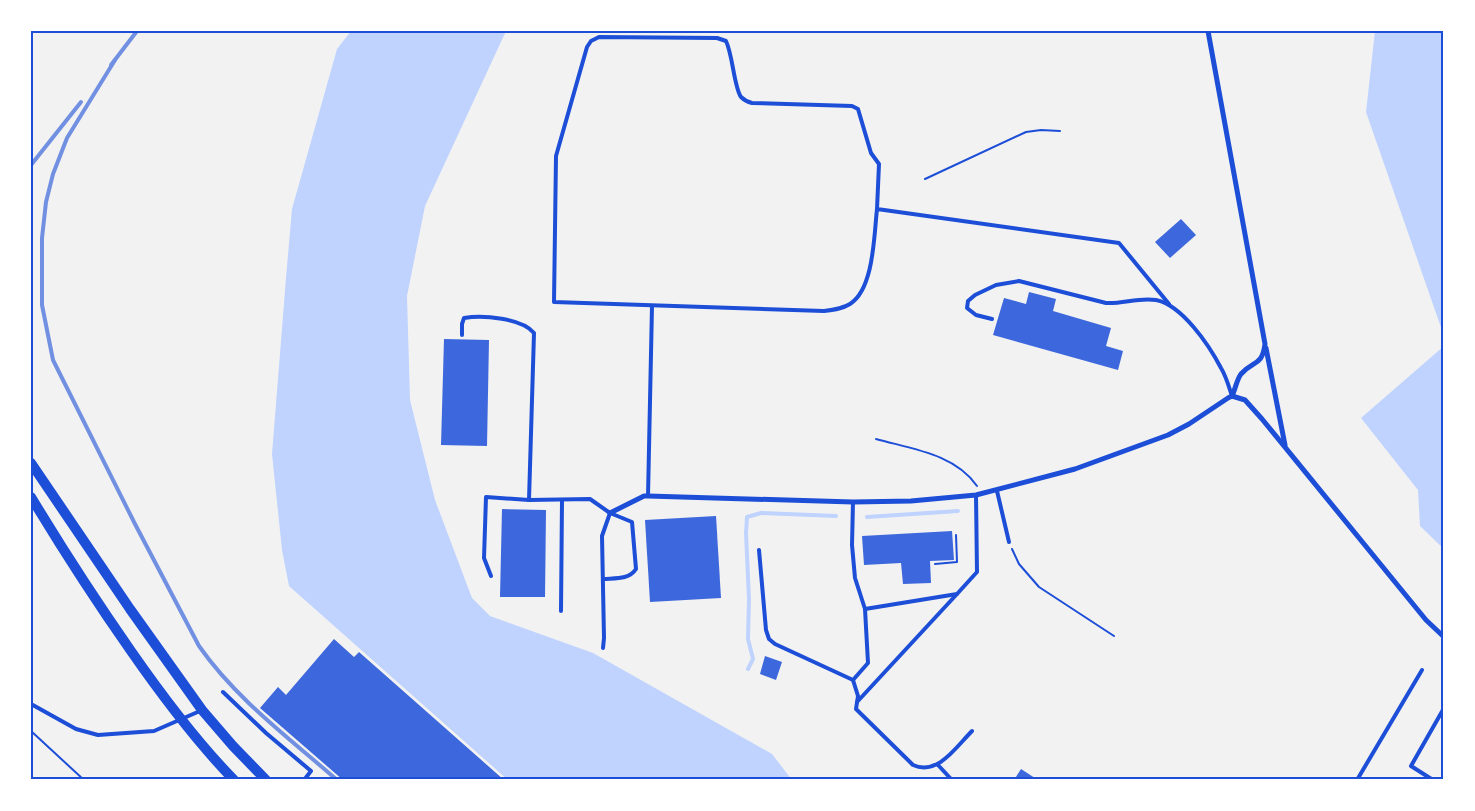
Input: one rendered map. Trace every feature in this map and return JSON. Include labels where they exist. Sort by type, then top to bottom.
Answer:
[{"type":"main road","points":[[31,463],[130,609],[202,710],[266,780]]},
{"type":"main road","points":[[31,497],[110,620],[181,720],[234,780]]},
{"type":"street","points":[[1208,31],[1265,344],[1286,448]]},
{"type":"street","points":[[610,513],[644,496],[853,502],[911,501],[979,495],[997,491],[1075,469],[1168,435],[1189,424],[1232,396],[1240,374],[1259,361],[1264,353],[1265,344]]},
{"type":"street","points":[[1232,396],[1245,400],[1426,620],[1444,637]]},
{"type":"lane","points":[[599,37],[717,38],[726,41],[730,49],[740,96],[746,101],[752,104],[852,106],[858,109],[870,153],[880,164],[876,209],[871,259],[864,286],[858,297],[840,309],[824,311],[554,302],[556,156],[587,47],[591,41],[599,37]]},
{"type":"lane","points":[[876,209],[1119,243],[1169,304],[1190,323],[1222,368],[1232,396]]},
{"type":"lane","points":[[992,319],[970,312],[967,308],[968,301],[991,287],[1019,281],[1106,303],[1117,304],[1155,300],[1169,304]]},
{"type":"lane","points":[[648,496],[652,306]]},
{"type":"lane","points":[[462,335],[464,318],[473,317],[514,321],[530,327],[534,332],[529,500]]},
{"type":"lane","points":[[997,491],[1009,542]]},
{"type":"lane","points":[[857,702],[977,572],[979,495]]},
{"type":"lane","points":[[491,576],[484,558],[486,498],[529,500],[590,499],[610,513],[632,522],[636,568],[632,574],[625,578],[603,579]]},
{"type":"lane","points":[[561,611],[562,500]]},
{"type":"lane","points":[[853,502],[852,545],[855,578],[865,609],[868,664],[853,680]]},
{"type":"lane","points":[[603,648],[602,536],[610,513]]},
{"type":"lane","points":[[759,550],[766,630],[769,639],[775,644],[853,680],[858,696],[856,709],[913,765],[925,768],[938,765],[972,730]]},
{"type":"lane","points":[[865,609],[957,594]]},
{"type":"lane","points":[[1357,780],[1422,670]]},
{"type":"lane","points":[[223,692],[266,733],[311,771],[304,780]]},
{"type":"lane","points":[[31,704],[76,729],[98,734],[154,731],[202,710]]},
{"type":"lane","points":[[1433,780],[1411,766],[1444,708]]},
{"type":"lane","points":[[938,765],[952,780]]},
{"type":"path","points":[[925,179],[1026,132],[1041,130],[1060,131]]},
{"type":"path","points":[[876,440],[952,462],[969,475],[979,495]]},
{"type":"path","points":[[935,564],[957,562],[956,535]]},
{"type":"path","points":[[1009,542],[1019,564],[1039,588],[1114,636]]},
{"type":"path","points":[[31,731],[84,780]]},
{"type":"water","points":[[351,31],[506,31],[425,206],[407,296],[410,400],[435,500],[472,598],[490,616],[593,653],[772,754],[792,780],[508,780],[289,586],[282,550],[272,454],[292,209],[337,49]]},
{"type":"water","points":[[1375,31],[1444,31],[1444,336],[1366,112]]},
{"type":"water","points":[[1444,346],[1444,549],[1420,526],[1418,490],[1361,418]]},
{"type":"building","points":[[1181,219],[1196,235],[1170,258],[1155,242]]},
{"type":"building","points":[[1029,292],[1056,299],[1053,311],[1111,328],[1106,346],[1123,351],[1118,370],[993,335],[1004,298],[1026,304]]},
{"type":"building","points":[[444,339],[489,340],[487,446],[441,445]]},
{"type":"building","points":[[502,509],[546,510],[545,597],[500,597]]},
{"type":"building","points":[[716,516],[721,598],[650,602],[645,520]]},
{"type":"building","points":[[952,531],[954,560],[930,561],[931,583],[903,584],[901,563],[864,565],[862,536]]},
{"type":"building","points":[[334,639],[354,657],[359,652],[504,780],[343,780],[260,708],[278,687],[286,695]]},
{"type":"building","points":[[765,656],[782,662],[776,680],[760,674]]},
{"type":"building","points":[[1021,769],[1038,780],[1014,780]]},
{"type":"waterway","points":[[867,517],[958,511]]},
{"type":"waterway","points":[[748,669],[753,659],[748,639],[747,517],[761,513],[836,516]]},
{"type":"railway","points":[[111,65],[137,31]]},
{"type":"railway","points":[[115,60],[67,138],[53,174],[46,202],[42,238],[42,305],[53,360],[135,524],[199,646],[246,701],[337,780]]},
{"type":"railway","points":[[31,165],[81,102]]}]
